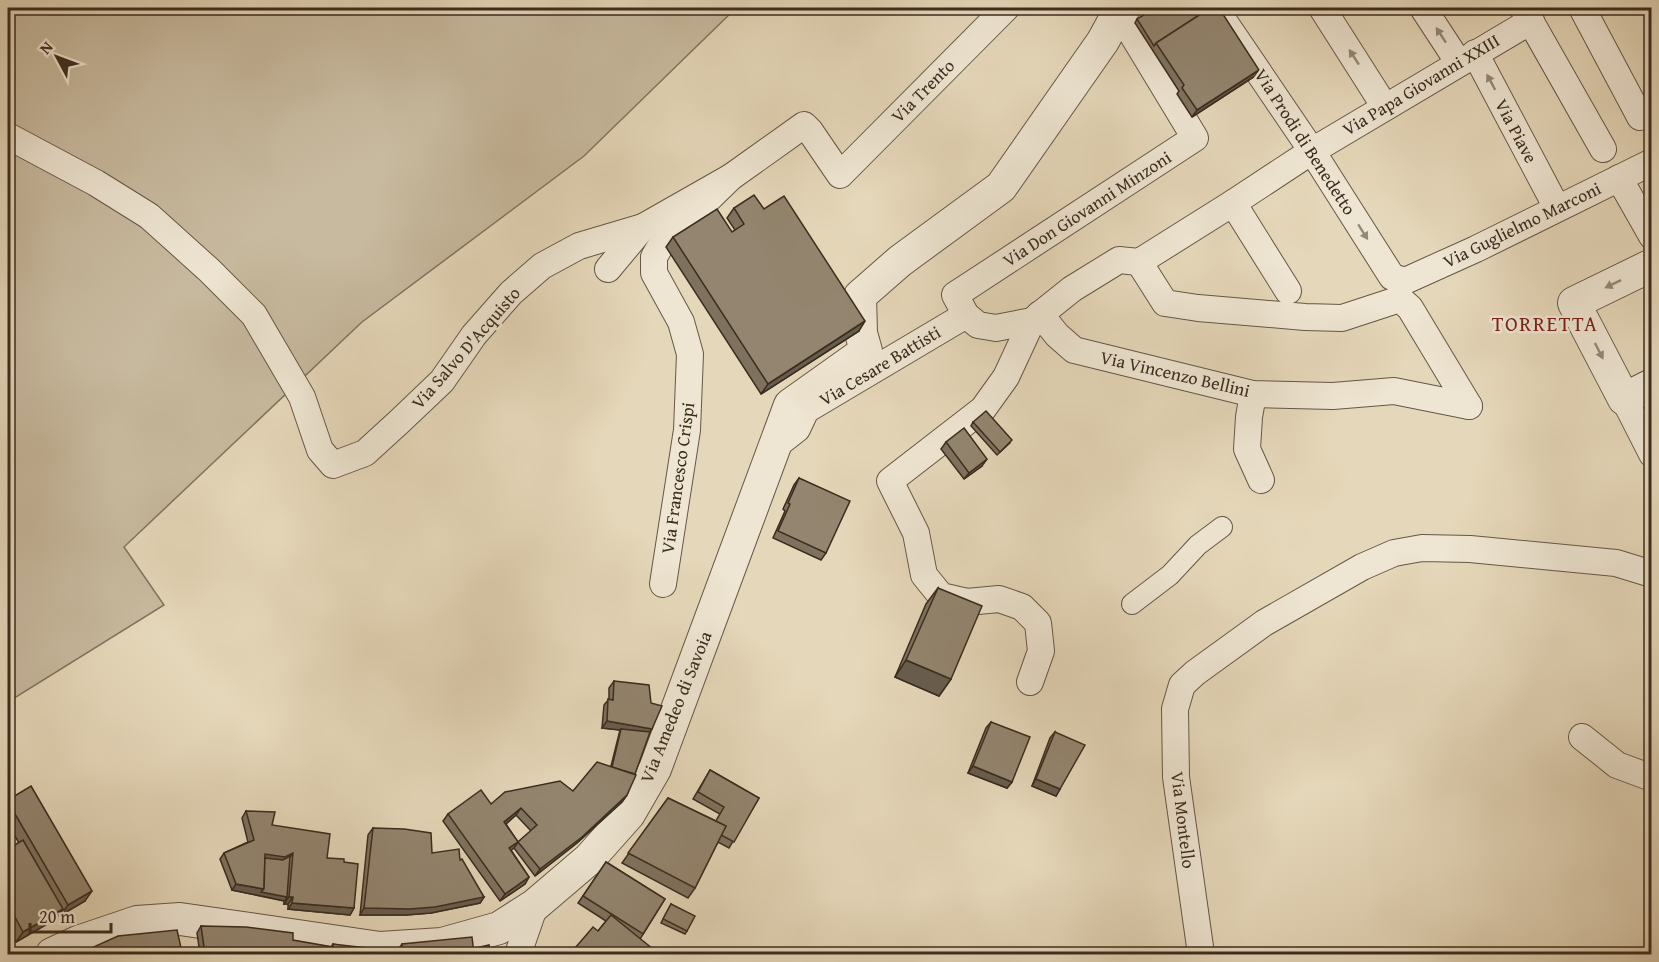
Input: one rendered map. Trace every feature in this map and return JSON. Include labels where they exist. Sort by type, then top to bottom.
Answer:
[{"type":"street","name":"Via Trento","points":[[804,125],[840,176],[1006,8]]},
{"type":"street","name":"Via Prodi di Benedetto","points":[[1215,8],[1312,150],[1468,406]]},
{"type":"street","points":[[1322,8],[1385,107]]},
{"type":"street","name":"Via Piave","points":[[1423,8],[1467,58],[1557,208]]},
{"type":"street","points":[[1582,8],[1640,117]]},
{"type":"street","name":"Via Papa Giovanni XXIII","points":[[1139,261],[1233,203],[1312,150],[1467,58],[1527,14]]},
{"type":"street","points":[[1527,14],[1603,149]]},
{"type":"street","name":"Via Don Giovanni Minzoni","points":[[960,305],[1195,138],[1126,20]]},
{"type":"street","name":"Via Amedeo di Savoia","points":[[52,954],[78,942],[137,922],[180,919],[380,948],[442,944],[499,928],[535,905],[589,859],[630,814],[655,770],[790,405],[866,351],[861,333],[860,296],[900,261],[1001,187],[1126,20]]},
{"type":"street","name":"Via Francesco Crispi","points":[[663,584],[687,430],[690,354],[681,322],[654,273],[654,257],[661,245],[731,177],[804,125]]},
{"type":"street","name":"Via Salvo D'Acquisto","points":[[8,136],[96,183],[149,216],[209,270],[254,315],[302,397],[320,450],[333,465],[365,453],[400,422],[442,381],[474,335],[511,292],[542,266],[579,246],[643,226]]},
{"type":"street","name":"Via Guglielmo Marconi","points":[[1139,261],[1165,303],[1198,308],[1342,318],[1405,281],[1476,249],[1652,162]]},
{"type":"street","points":[[608,269],[643,226],[731,177]]},
{"type":"street","points":[[1619,178],[1652,236]]},
{"type":"street","points":[[1233,203],[1288,291]]},
{"type":"street","points":[[1030,682],[1041,651],[1038,623],[1022,606],[999,599],[967,602],[941,596],[924,575],[916,533],[890,481],[983,409],[1006,377],[1036,318],[1072,289],[1119,260],[1139,261]]},
{"type":"street","points":[[1652,265],[1574,303],[1652,454]]},
{"type":"street","points":[[960,305],[978,325],[996,328],[1036,318]]},
{"type":"street","name":"Via Cesare Battisti","points":[[774,447],[796,429],[806,410],[960,305]]},
{"type":"street","name":"Via Vincenzo Bellini","points":[[1036,318],[1074,350],[1253,394],[1333,396],[1394,391],[1468,406]]},
{"type":"street","points":[[1623,399],[1652,385]]},
{"type":"street","points":[[1253,394],[1247,449],[1261,480]]},
{"type":"street","points":[[1132,604],[1170,575],[1198,545],[1222,527]]},
{"type":"street","name":"Via Montello","points":[[1200,954],[1176,777],[1175,709],[1182,685],[1195,673],[1264,623],[1362,567],[1394,553],[1422,548],[1470,549],[1616,563],[1652,574]]},
{"type":"street","points":[[1582,737],[1617,765],[1652,778]]},
{"type":"street","points":[[518,954],[535,905]]},
{"type":"shaded area","points":[[8,8],[736,8],[584,156],[362,322],[124,547],[164,605],[8,702]]},
{"type":"building","points":[[1155,8],[1210,8],[1154,46],[1137,19]]},
{"type":"building","points":[[1210,8],[1219,8],[1259,70],[1197,110],[1182,88],[1184,85],[1156,43]]},
{"type":"building","points":[[754,195],[764,209],[784,196],[865,321],[768,384],[673,237],[717,209],[732,232],[744,224],[734,208]]},
{"type":"building","points":[[986,411],[1012,440],[1000,452],[973,422]]},
{"type":"building","points":[[964,428],[987,459],[969,473],[946,442]]},
{"type":"building","points":[[799,478],[850,501],[826,553],[778,531]]},
{"type":"building","points":[[938,588],[982,606],[951,679],[906,660]]},
{"type":"building","points":[[614,681],[649,685],[651,703],[662,706],[652,729],[607,721],[608,699],[613,700]]},
{"type":"building","points":[[991,722],[1030,737],[1012,782],[973,766]]},
{"type":"building","points":[[621,729],[650,732],[635,774],[612,767]]},
{"type":"building","points":[[1055,732],[1085,745],[1060,789],[1036,779]]},
{"type":"building","points":[[597,762],[636,775],[627,795],[582,837],[540,869],[518,842],[509,848],[529,877],[505,894],[448,814],[481,790],[491,804],[505,792],[560,781],[573,791]],"holes":[[[521,808],[537,825],[518,842],[504,822]]]},
{"type":"building","points":[[710,770],[759,798],[734,842],[721,835],[726,826],[716,821],[724,807],[698,792]]},
{"type":"building","points":[[31,786],[92,891],[68,905],[8,802]]},
{"type":"building","points":[[668,798],[726,826],[695,888],[628,853]]},
{"type":"building","points":[[246,811],[275,812],[272,825],[330,834],[327,858],[344,859],[344,862],[358,864],[354,908],[292,903],[293,897],[289,897],[293,853],[285,857],[265,854],[264,889],[236,884],[224,853],[254,840]]},
{"type":"building","points":[[373,828],[431,833],[432,853],[459,849],[460,860],[462,859],[484,897],[435,907],[364,908]]},
{"type":"building","points":[[23,840],[63,909],[23,932],[8,904],[8,849]]},
{"type":"building","points":[[290,856],[287,897],[261,892],[264,889],[265,858],[283,860]]},
{"type":"building","points":[[606,862],[665,899],[643,934],[583,896]]},
{"type":"building","points":[[671,904],[695,916],[687,931],[663,919]]},
{"type":"building","points":[[611,915],[659,954],[584,954],[576,947],[593,927],[598,931]]},
{"type":"building","points":[[201,926],[246,927],[293,933],[293,940],[333,947],[333,944],[367,948],[367,954],[205,954]]},
{"type":"building","points":[[177,930],[181,948],[187,949],[188,954],[92,954],[89,949],[118,936]]},
{"type":"building","points":[[472,937],[474,954],[403,954],[402,944]]},
{"type":"building","points":[[489,945],[491,954],[478,954],[476,948]]},
{"type":"district","name":"TORRETTA","points":[[1545,324]]}]
